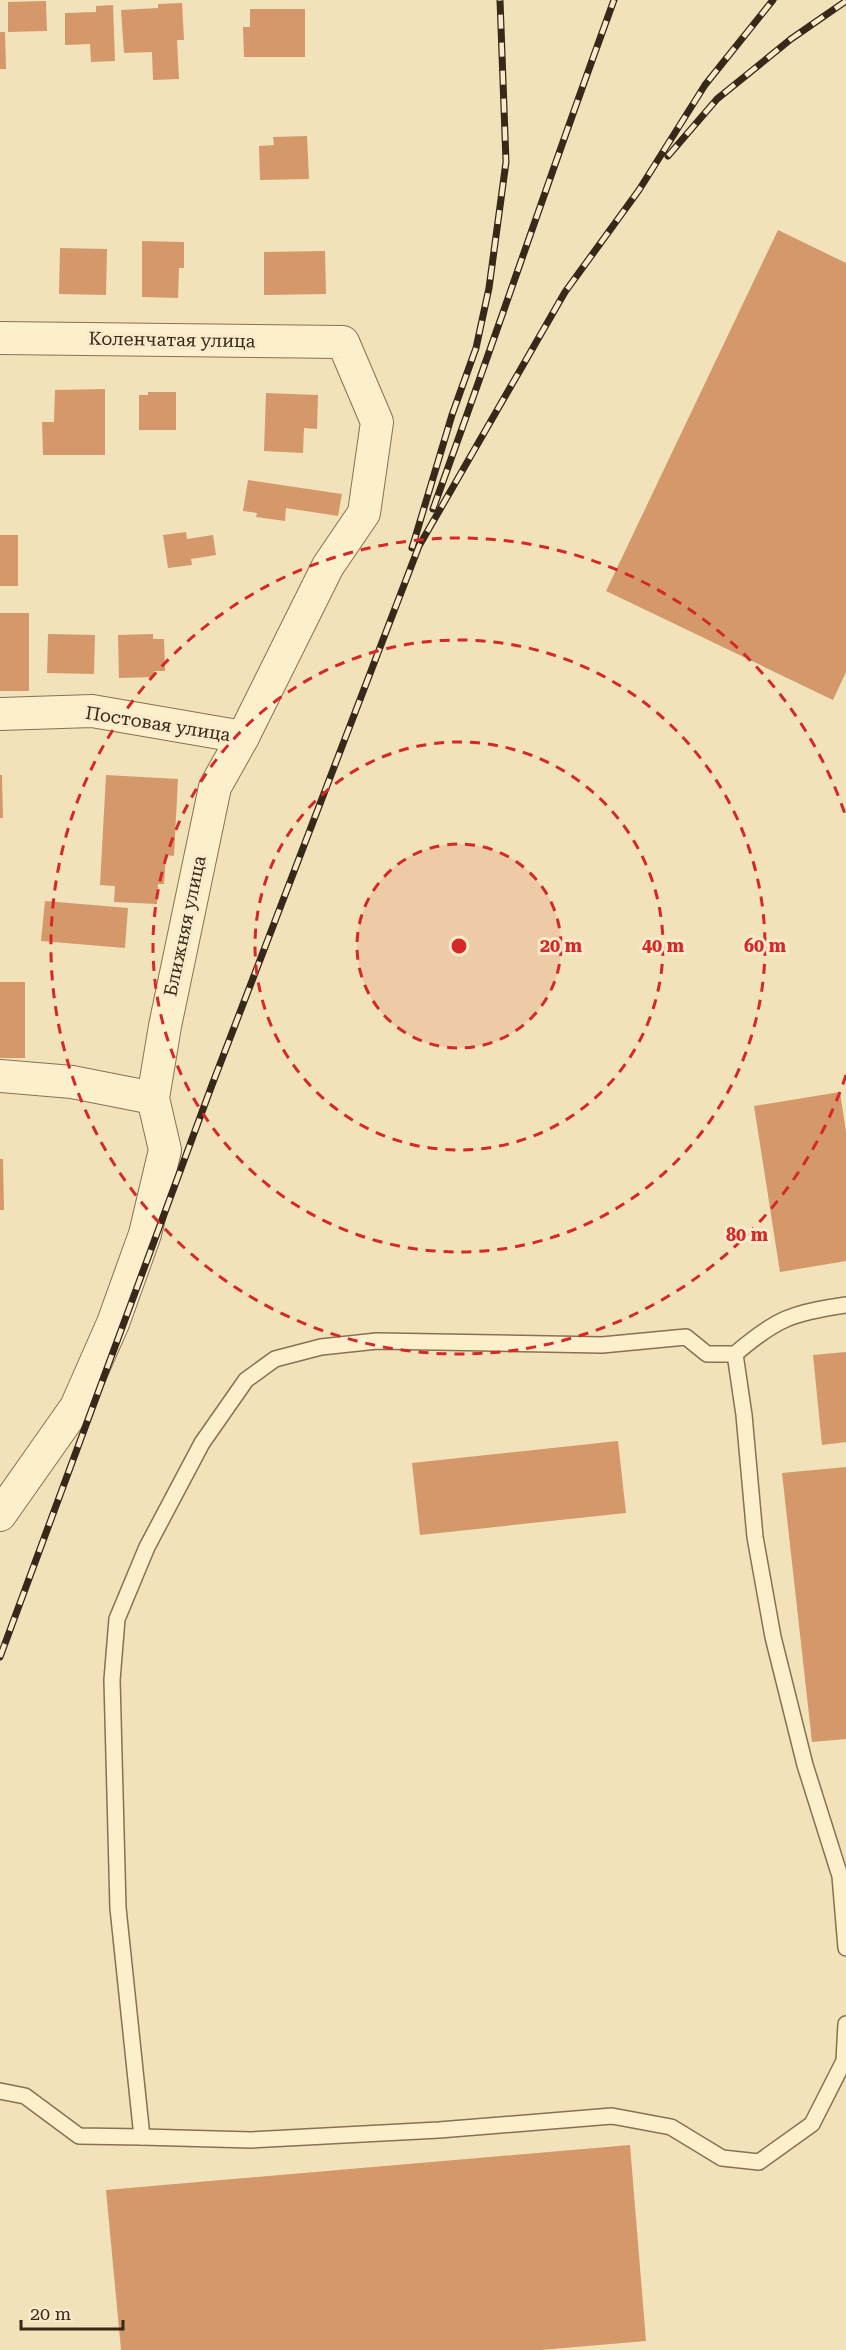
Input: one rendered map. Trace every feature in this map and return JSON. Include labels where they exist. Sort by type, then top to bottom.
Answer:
[{"type":"street","name":"Коленчатая улица","points":[[0,338],[343,342]]},
{"type":"street","name":"Ближняя улица","points":[[0,1515],[76,1407],[113,1323],[145,1234],[165,1150],[153,1098],[165,1026],[215,788],[243,737],[328,566],[364,513],[377,422],[343,342]]},
{"type":"street","name":"Постовая улица","points":[[0,714],[92,711],[243,737]]},
{"type":"street","points":[[0,1076],[72,1082],[153,1098]]},
{"type":"lane","points":[[142,2137],[118,1908],[112,1680],[117,1619],[147,1547],[202,1443],[246,1380],[275,1359],[321,1347],[378,1341],[602,1345],[686,1337],[707,1354],[735,1354],[767,1327],[793,1315],[846,1305]]},
{"type":"lane","points":[[735,1354],[744,1415],[755,1537],[771,1626],[805,1765],[840,1876],[846,1948]]},
{"type":"lane","points":[[0,2091],[25,2096],[79,2136],[251,2140],[439,2130],[612,2116],[671,2127],[722,2158],[759,2162],[812,2124],[844,2061],[846,2024]]},
{"type":"building","points":[[46,1],[47,31],[8,32],[8,2]]},
{"type":"building","points":[[182,3],[184,40],[177,40],[179,79],[153,80],[152,52],[124,53],[121,10],[158,8],[158,4]]},
{"type":"building","points":[[113,5],[115,61],[91,62],[90,44],[65,45],[65,13],[96,12],[96,6]]},
{"type":"building","points":[[250,9],[305,9],[305,57],[244,57],[243,27],[250,27]]},
{"type":"building","points":[[0,32],[5,32],[6,69],[0,69]]},
{"type":"building","points":[[307,136],[309,179],[260,180],[259,146],[274,145],[273,137]]},
{"type":"building","points":[[778,230],[846,263],[846,672],[833,700],[606,591]]},
{"type":"building","points":[[142,241],[184,242],[184,268],[179,268],[178,298],[142,297]]},
{"type":"building","points":[[60,248],[107,249],[106,295],[59,294]]},
{"type":"building","points":[[325,251],[326,294],[264,295],[264,252]]},
{"type":"building","points":[[105,389],[105,455],[43,455],[42,422],[54,422],[55,390]]},
{"type":"building","points":[[148,392],[176,392],[176,430],[139,430],[139,395],[148,395]]},
{"type":"building","points":[[266,393],[318,395],[317,429],[304,428],[303,453],[264,451]]},
{"type":"building","points":[[248,480],[342,494],[338,516],[286,508],[285,521],[256,517],[257,513],[243,511]]},
{"type":"building","points":[[186,532],[187,539],[213,535],[216,555],[191,559],[192,565],[168,568],[163,535]]},
{"type":"building","points":[[0,535],[18,535],[18,586],[0,586]]},
{"type":"building","points":[[0,613],[29,613],[29,691],[0,691]]},
{"type":"building","points":[[48,634],[95,635],[94,674],[47,673]]},
{"type":"building","points":[[153,634],[153,639],[164,639],[165,671],[154,671],[154,677],[119,678],[118,635]]},
{"type":"building","points":[[0,775],[2,775],[3,818],[0,818]]},
{"type":"building","points":[[106,775],[178,779],[174,856],[166,855],[164,884],[158,884],[157,904],[114,902],[115,886],[100,885]]},
{"type":"building","points":[[45,901],[128,908],[125,948],[41,941]]},
{"type":"building","points":[[0,982],[25,982],[25,1058],[0,1058]]},
{"type":"building","points":[[840,1092],[846,1132],[846,1261],[780,1272],[754,1106]]},
{"type":"building","points":[[0,1159],[3,1159],[4,1210],[0,1210]]},
{"type":"building","points":[[846,1352],[846,1442],[822,1445],[813,1355]]},
{"type":"building","points":[[618,1441],[626,1513],[420,1535],[412,1463]]},
{"type":"building","points":[[846,1467],[846,1739],[812,1742],[782,1473]]},
{"type":"building","points":[[630,2145],[646,2341],[540,2350],[121,2350],[106,2190]]},
{"type":"railway","points":[[412,548],[452,415],[476,348],[489,288],[506,162],[500,0]]},
{"type":"railway","points":[[433,509],[614,0]]},
{"type":"railway","points":[[0,1657],[212,1085],[419,546],[565,292],[639,190],[705,85],[773,0]]},
{"type":"railway","points":[[668,156],[717,99],[791,39],[846,1]]}]
